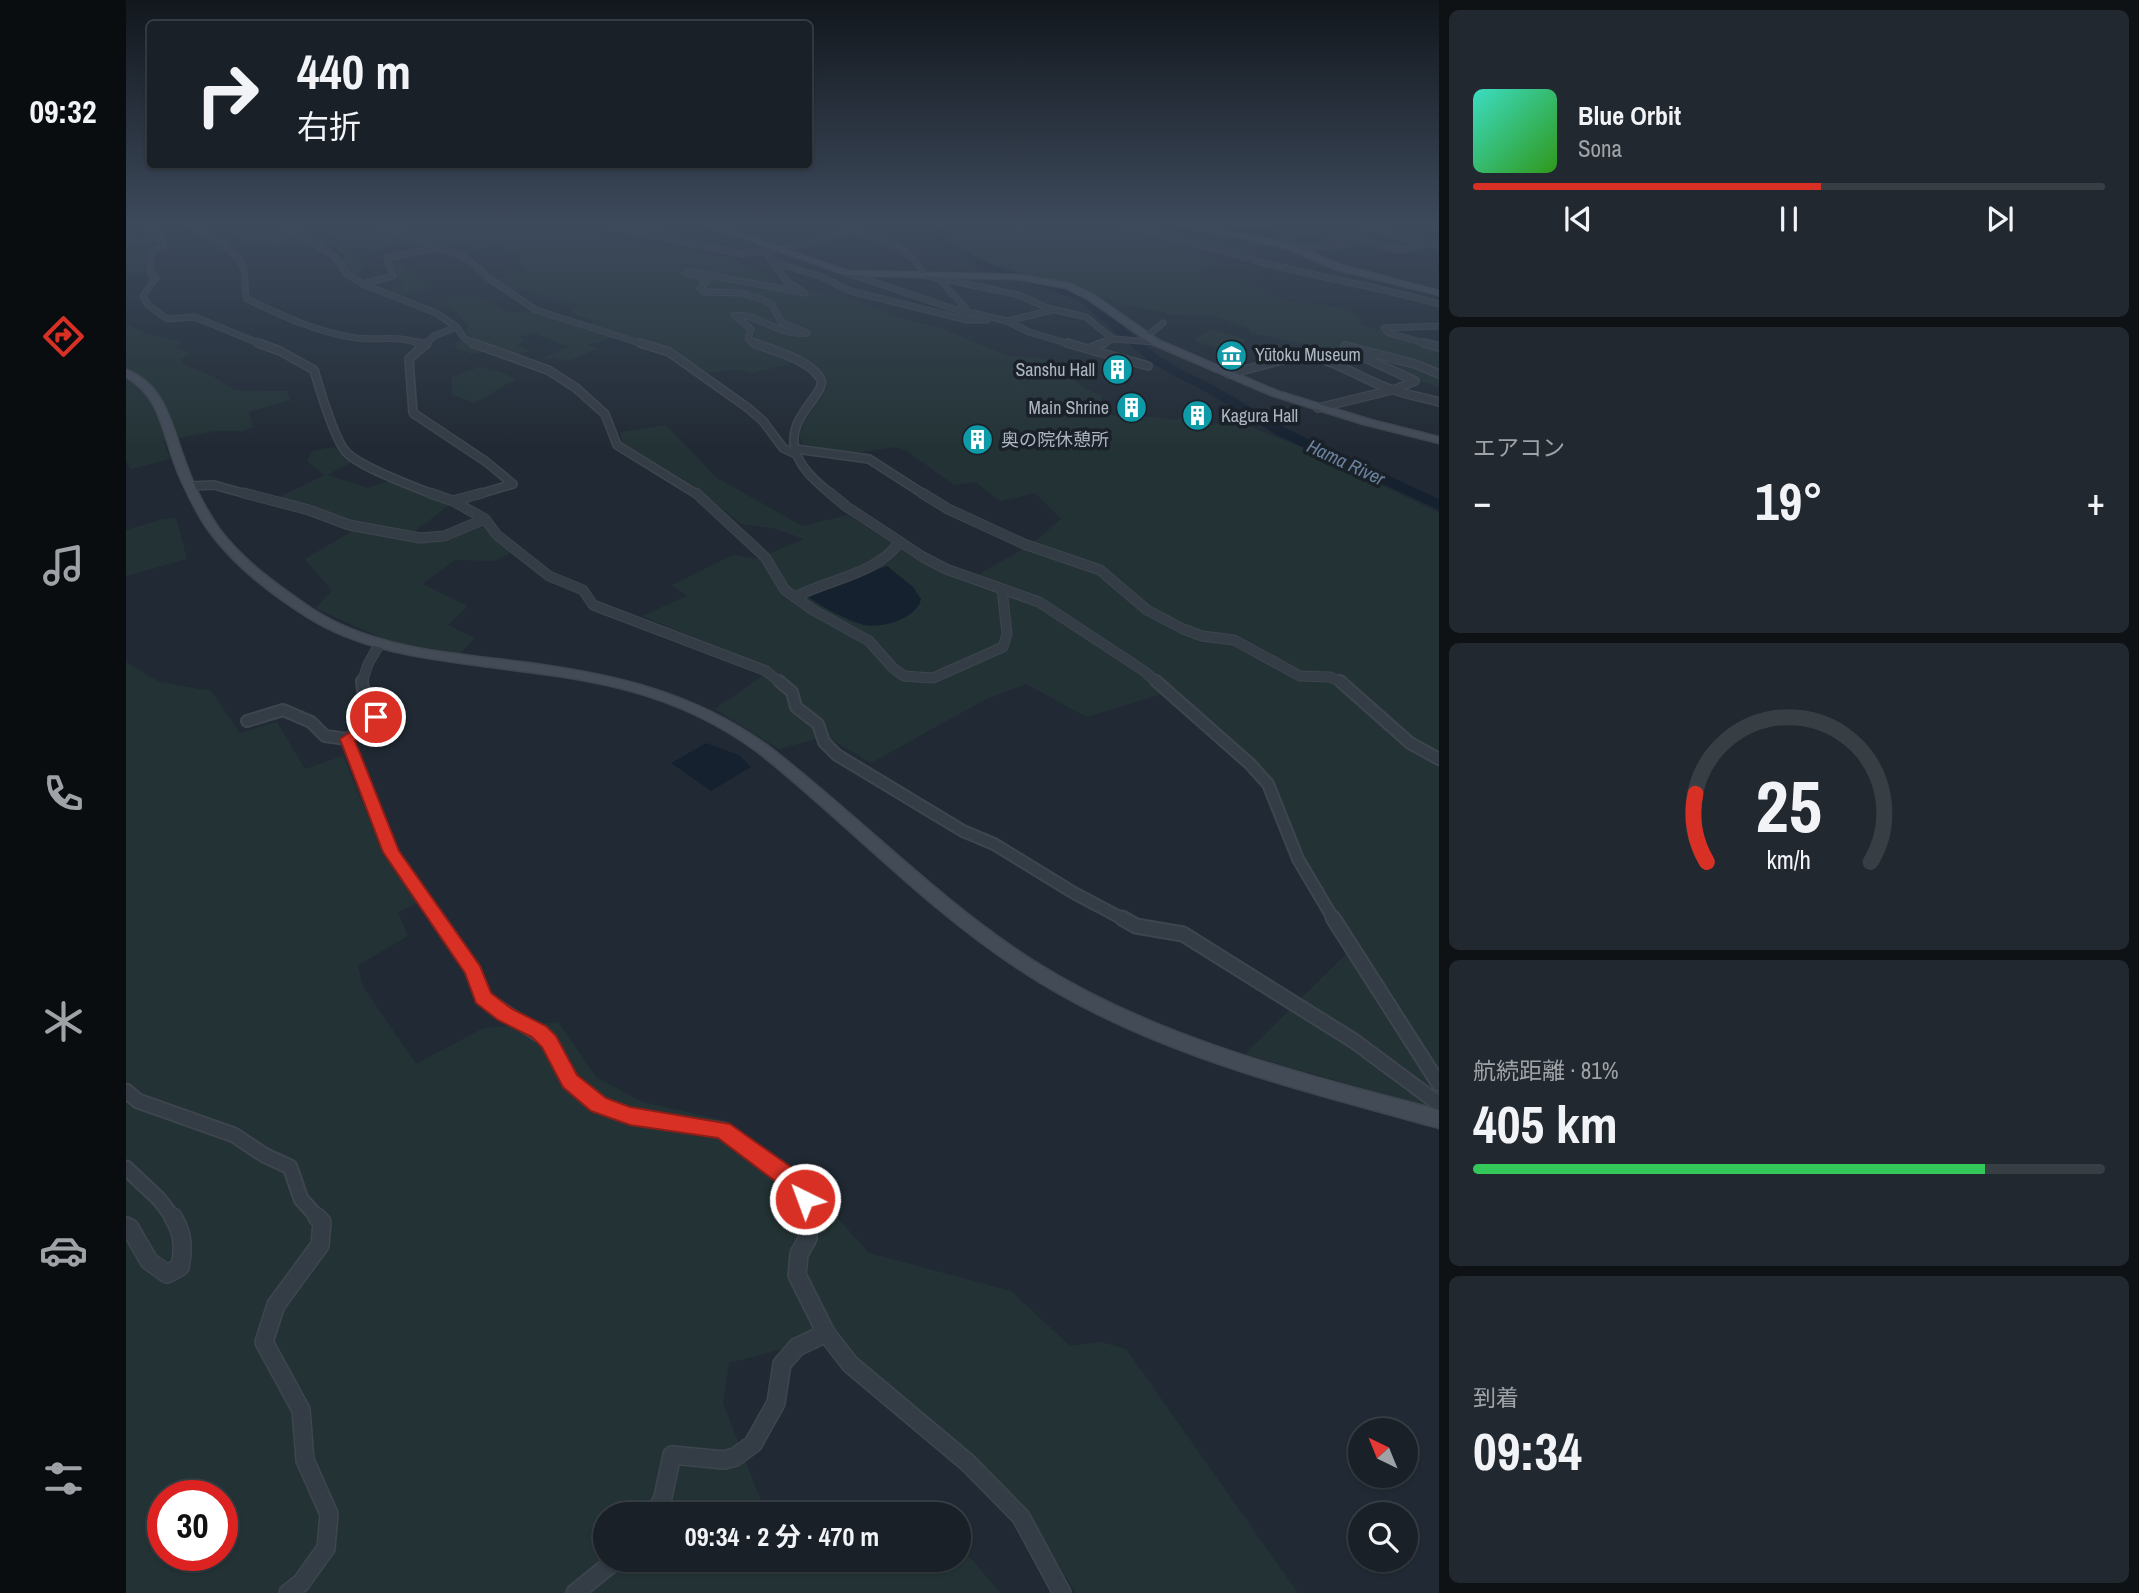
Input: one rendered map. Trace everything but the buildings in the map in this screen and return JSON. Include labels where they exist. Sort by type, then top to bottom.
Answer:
[{"type":"street","points":[[146,299],[157,313],[167,319],[195,317],[280,351],[314,370],[322,398],[346,452],[394,480],[453,501],[485,519],[497,535],[549,576],[583,590],[593,605],[765,671],[792,692],[796,707],[818,724],[824,742],[837,755],[963,831],[994,844],[1074,893],[1136,926],[1183,934],[1354,1041],[1439,1104]]},
{"type":"street","points":[[248,299],[311,329],[358,338],[411,339],[424,346]]},
{"type":"street","points":[[403,299],[426,308],[457,327],[464,338],[477,345],[548,370],[576,388],[605,414],[617,444],[695,492],[765,557],[785,590],[869,641],[893,668],[904,676],[933,678],[1003,647],[1008,640],[1008,633],[1002,589]]},
{"type":"street","points":[[519,299],[536,310],[669,352],[748,408],[763,421],[783,449],[869,459],[948,509],[1024,544],[1100,570],[1147,610],[1182,629],[1202,636],[1234,640],[1300,676],[1330,677],[1344,683],[1410,743],[1439,759]]},
{"type":"street","points":[[759,299],[769,303],[782,323],[807,333],[786,333],[743,314],[734,315],[751,329],[748,339],[807,366],[821,379],[822,385],[816,397],[798,417],[794,435],[796,451],[803,467],[821,486],[900,543],[946,569],[1057,612],[1144,671],[1250,764],[1275,797],[1298,859],[1315,891],[1439,1084]]},
{"type":"street","points":[[883,299],[973,321],[992,318]]},
{"type":"street","points":[[930,299],[1007,321],[1029,332],[1149,366]]},
{"type":"street","points":[[955,299],[964,310]]},
{"type":"street","points":[[1029,299],[1053,310],[1089,319],[1116,339]]},
{"type":"street","points":[[1094,299],[1147,340],[1229,374],[1318,408],[1439,440]]},
{"type":"street","points":[[949,316],[964,310]]},
{"type":"street","points":[[1007,321],[1053,310]]},
{"type":"street","points":[[1089,349],[1116,339],[1147,340],[1163,323]]},
{"type":"street","points":[[1439,326],[1384,328],[1389,333],[1439,347]]},
{"type":"street","points":[[453,501],[513,485],[485,461],[413,413],[416,401],[409,384],[413,369],[409,359],[434,336],[457,327]]},
{"type":"street","points":[[1318,408],[1396,389],[1415,381],[1343,346],[1415,364],[1439,374]]},
{"type":"street","points":[[1229,374],[1301,355],[1311,355],[1361,374],[1368,381],[1388,389],[1439,402]]},
{"type":"street","points":[[1415,364],[1423,363],[1439,368]]},
{"type":"street","points":[[126,373],[138,378],[156,395],[164,410],[180,463],[217,533],[231,549],[308,611],[336,628],[379,645],[601,678],[669,697],[723,721],[765,750],[950,908],[1027,965],[1085,998],[1153,1032],[1242,1064],[1439,1119]]},
{"type":"street","points":[[191,486],[214,485],[309,510],[349,524],[420,538],[444,536],[485,519]]},
{"type":"street","points":[[795,597],[810,588],[894,554],[900,543]]},
{"type":"street","points":[[247,721],[266,713],[284,710],[311,722],[325,736],[347,739],[373,722],[376,717],[366,705],[361,686],[364,673],[379,645]]},
{"type":"street","points":[[347,739],[391,852],[474,971],[483,998],[549,1041],[570,1081],[599,1105],[630,1116],[723,1130],[783,1174],[805,1199],[808,1238],[799,1254],[797,1275],[826,1333],[850,1364],[968,1462],[1021,1517],[1062,1593]]},
{"type":"street","points":[[126,1091],[138,1101],[234,1135],[264,1155],[290,1167],[301,1199],[322,1222],[320,1245],[276,1305],[264,1342],[301,1410],[305,1460],[329,1514],[326,1548],[301,1583],[288,1593]]},
{"type":"street","points":[[126,1168],[163,1199],[178,1225],[184,1254],[180,1267],[167,1273],[149,1261],[130,1228],[126,1226]]},
{"type":"street","points":[[661,1502],[672,1455],[724,1460],[735,1457],[753,1444],[776,1403],[782,1364],[797,1348],[826,1333]]},
{"type":"street","points":[[575,1593],[601,1572]]},
{"type":"shaded area","points":[[486,299],[508,313],[539,310],[590,325],[592,320],[571,313],[579,305],[555,299],[853,299],[894,316],[943,329],[1006,355],[1045,359],[1088,390],[1102,395],[1099,405],[1117,417],[1182,417],[1204,427],[1231,419],[1314,452],[1439,513],[1439,1110],[1245,1054],[1346,954],[1304,878],[1264,786],[1165,693],[1087,717],[1026,684],[986,699],[871,763],[826,736],[779,749],[715,709],[772,669],[642,616],[687,596],[672,585],[733,555],[757,559],[804,539],[773,528],[741,524],[697,488],[622,442],[620,432],[666,425],[717,478],[802,526],[848,515],[909,555],[966,582],[1033,543],[1061,519],[1035,493],[1001,501],[975,482],[954,485],[906,450],[895,447],[848,454],[803,444],[799,436],[802,428],[827,386],[821,375],[793,363],[752,373],[736,369],[709,373],[664,346],[624,335],[588,345],[598,349],[571,360],[540,359],[568,347],[534,333],[519,337],[524,341],[516,345],[530,351],[510,357],[490,351],[472,354],[455,348],[456,343],[471,339],[465,329],[469,326],[454,310],[435,300]],"holes":[[[887,566],[913,587],[920,604],[911,614],[900,620],[819,590]]]},
{"type":"shaded area","points":[[1109,299],[1282,299],[1334,306],[1354,313],[1364,320],[1359,324],[1439,345],[1439,387],[1307,345],[1251,333],[1249,328],[1213,316],[1177,315]]},
{"type":"shaded area","points":[[126,324],[147,334],[179,341],[181,344],[176,348],[192,353],[180,360],[183,364],[214,377],[234,390],[287,391],[290,400],[249,412],[253,427],[244,431],[215,431],[164,441],[170,459],[131,469],[126,461]]},
{"type":"shaded area","points":[[1213,329],[1248,340],[1218,349],[1195,341],[1197,337]]},
{"type":"shaded area","points":[[479,367],[516,379],[475,403],[452,395],[452,377]]},
{"type":"shaded area","points":[[334,447],[352,462],[327,475],[368,488],[389,481],[451,504],[412,533],[432,536],[478,521],[511,553],[494,561],[455,560],[422,584],[468,606],[448,625],[475,638],[460,653],[388,641],[315,608],[332,591],[305,559],[361,526],[277,498],[325,475],[307,462],[312,451]]},
{"type":"shaded area","points":[[176,518],[187,559],[126,576],[126,530]]},
{"type":"shaded area","points":[[126,662],[159,682],[211,691],[240,733],[277,722],[305,769],[343,756],[384,856],[418,903],[398,912],[408,936],[358,965],[362,985],[416,1064],[484,1028],[558,1022],[596,1077],[642,1102],[727,1121],[794,1169],[869,1253],[1011,1291],[1070,1346],[1101,1342],[1126,1349],[1298,1593],[1076,1593],[1020,1502],[832,1336],[729,1363],[723,1403],[761,1502],[593,1502],[593,1572],[971,1572],[971,1559],[1001,1593],[126,1593]]},
{"type":"water","points":[[887,566],[913,587],[921,599],[913,612],[898,621],[864,625],[835,613],[808,597]]},
{"type":"water","points":[[706,743],[739,755],[751,767],[711,791],[671,763]]},
{"type":"waterway","name":"Hama River","points":[[1084,299],[1153,358],[1180,374],[1209,388],[1282,432],[1439,505]]},
{"type":"place","name":"Yūtoku Museum","points":[[1232,355]]},
{"type":"place","name":"Sanshu Hall","points":[[1118,370]]},
{"type":"place","name":"Main Shrine","points":[[1132,408]]},
{"type":"place","name":"Kagura Hall","points":[[1198,416]]},
{"type":"place","name":"奥の院休憩所","points":[[978,440]]},
{"type":"route","points":[[376,717],[373,722],[347,739],[391,852],[474,971],[483,998],[549,1041],[570,1081],[599,1105],[630,1116],[723,1130],[783,1174],[805,1199]]}]
